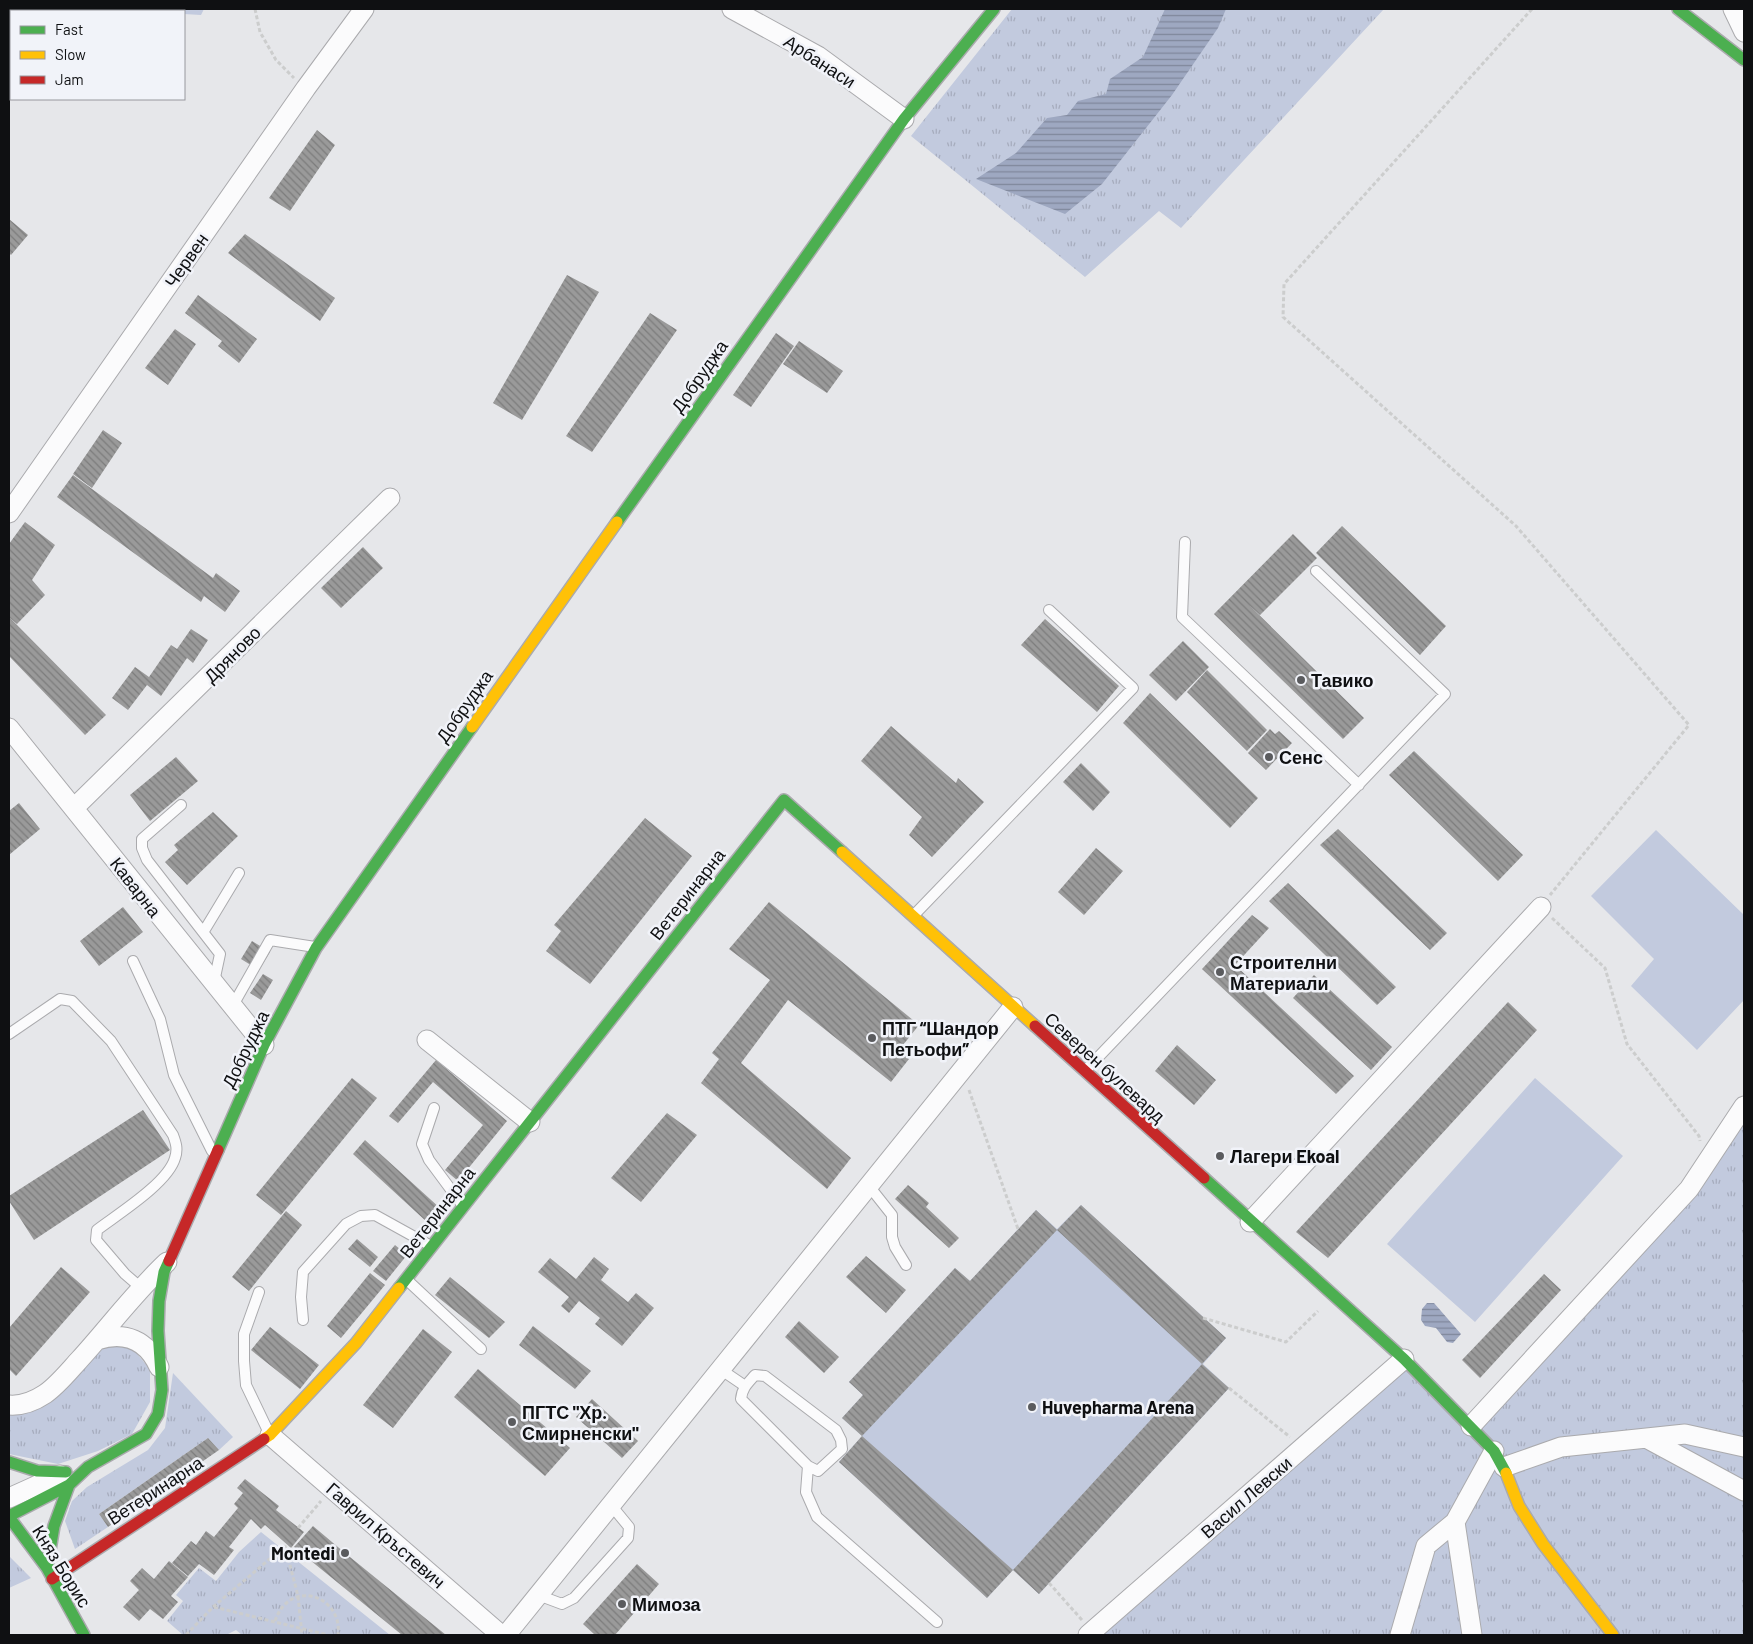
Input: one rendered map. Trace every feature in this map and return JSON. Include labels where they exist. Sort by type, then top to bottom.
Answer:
[{"type":"street","name":"Червен","points":[[9,513],[306,88],[364,9]]},
{"type":"street","name":"Арбанаси","points":[[732,9],[818,56],[904,119]]},
{"type":"street","name":"Добруджа","points":[[88,1467],[146,1434],[158,1414],[161,1402],[161,1373],[158,1297],[168,1260],[264,1045],[316,948],[363,879],[904,119],[994,9]]},
{"type":"street","points":[[1678,9],[1744,60]]},
{"type":"street","points":[[1699,9],[1707,31]]},
{"type":"street","points":[[1733,9],[1744,32]]},
{"type":"street","name":"Дряново","points":[[74,808],[390,498]]},
{"type":"street","name":"Каварна","points":[[9,728],[264,1045]]},
{"type":"street","name":"Северен булевард","points":[[784,800],[1404,1359],[1471,1426],[1499,1459]]},
{"type":"street","name":"Ветеринарна","points":[[52,1579],[270,1435],[356,1343],[784,800]]},
{"type":"street","points":[[1250,1222],[1541,907]]},
{"type":"street","points":[[506,1635],[1013,1007]]},
{"type":"street","points":[[427,1040],[530,1122]]},
{"type":"street","points":[[1471,1426],[1689,1189],[1744,1106]]},
{"type":"street","points":[[9,1405],[23,1405],[45,1394],[54,1387],[97,1340],[140,1287],[168,1260]]},
{"type":"street","points":[[97,1340],[116,1336],[134,1340],[149,1350],[161,1373]]},
{"type":"street","name":"Васил Левски","points":[[1093,1634],[1404,1359]]},
{"type":"street","points":[[1400,1635],[1426,1546],[1455,1522],[1499,1459],[1560,1447],[1685,1434],[1744,1447]]},
{"type":"street","name":"Гаврил Кръстевич","points":[[270,1435],[501,1635]]},
{"type":"street","points":[[1646,1438],[1744,1491]]},
{"type":"street","points":[[1499,1459],[1519,1506],[1544,1544],[1613,1635]]},
{"type":"street","points":[[9,1462],[68,1479]]},
{"type":"street","points":[[9,1517],[88,1467]]},
{"type":"street","points":[[9,1498],[68,1479]]},
{"type":"street","points":[[16,1545],[46,1568],[54,1526],[68,1479]]},
{"type":"street","name":"Княз Борис","points":[[9,1517],[46,1568],[84,1635]]},
{"type":"street","points":[[1455,1522],[1472,1635]]},
{"type":"lane","points":[[1185,542],[1182,617],[1359,785]]},
{"type":"lane","points":[[1085,1072],[1446,694],[1316,571]]},
{"type":"lane","points":[[913,916],[1133,688],[1049,610]]},
{"type":"lane","points":[[181,805],[142,839],[142,848],[147,860],[220,954],[213,983]]},
{"type":"lane","points":[[204,931],[239,873]]},
{"type":"lane","points":[[232,1007],[270,940],[316,948]]},
{"type":"lane","points":[[133,960],[160,1019],[174,1075],[214,1157]]},
{"type":"lane","points":[[9,1034],[60,999],[72,1001],[111,1041],[173,1135],[177,1146],[175,1158],[161,1181],[97,1230],[95,1234],[96,1240],[125,1274],[140,1287]]},
{"type":"lane","points":[[434,1108],[422,1144],[429,1160],[463,1206]]},
{"type":"lane","points":[[869,1186],[892,1215],[895,1247],[906,1265]]},
{"type":"lane","points":[[303,1320],[301,1297],[303,1272],[346,1224],[361,1216],[375,1215],[432,1246]]},
{"type":"lane","points":[[406,1279],[481,1349]]},
{"type":"lane","points":[[259,1292],[244,1334],[244,1361],[246,1385],[270,1435]]},
{"type":"lane","points":[[720,1369],[745,1386]]},
{"type":"lane","points":[[755,1375],[765,1376],[836,1430],[841,1440],[842,1449],[818,1471],[808,1466],[741,1399],[745,1386],[755,1375]]},
{"type":"lane","points":[[808,1466],[806,1492],[817,1517],[937,1622]]},
{"type":"lane","points":[[538,1595],[562,1604],[574,1598],[628,1538],[629,1527],[611,1505]]},
{"type":"path","points":[[254,9],[260,32],[276,60],[306,88]]},
{"type":"path","points":[[1532,9],[1284,284],[1283,317],[1516,526],[1689,725],[1541,907],[1605,968],[1627,1044],[1699,1136],[1704,1166]]},
{"type":"path","points":[[962,1070],[1018,1229]]},
{"type":"path","points":[[1203,1318],[1286,1342],[1333,1296]]},
{"type":"path","points":[[1229,1388],[1303,1447]]},
{"type":"path","points":[[298,1528],[331,1488]]},
{"type":"path","points":[[186,1635],[213,1607],[286,1545],[298,1596],[302,1635]]},
{"type":"path","points":[[1049,1583],[1093,1634]]},
{"type":"path","points":[[275,1621],[283,1605],[290,1599],[298,1596],[316,1598],[331,1608],[339,1627],[338,1635]]},
{"type":"path","points":[[213,1607],[328,1635]]},
{"type":"green space","points":[[138,9],[204,9],[201,15],[185,14],[185,10]]},
{"type":"green space","points":[[1012,9],[1384,9],[1181,228],[1159,211],[1085,277],[911,136]]},
{"type":"green space","points":[[1656,830],[1744,915],[1744,1000],[1697,1050],[1631,986],[1654,959],[1591,896]]},
{"type":"green space","points":[[1535,1078],[1623,1156],[1475,1322],[1387,1244]]},
{"type":"green space","points":[[1744,1119],[1744,1635],[1094,1635],[1397,1362],[1472,1433]]},
{"type":"green space","name":"Huvepharma Arena","points":[[1081,1205],[1226,1338],[1203,1364],[1229,1388],[1039,1594],[1013,1570],[987,1598],[839,1462],[862,1436],[842,1418],[863,1395],[849,1382],[955,1268],[970,1281],[1036,1210],[1057,1229]]},
{"type":"green space","points":[[104,1346],[132,1348],[150,1369],[150,1402],[132,1434],[98,1451],[58,1464],[9,1454],[9,1411]]},
{"type":"green space","points":[[173,1373],[233,1437],[219,1450],[208,1438],[99,1514],[108,1527],[75,1549],[65,1521],[72,1501],[87,1487],[148,1450],[165,1428]]},
{"type":"green space","points":[[261,1532],[390,1635],[242,1635],[236,1630],[226,1635],[183,1635],[167,1621],[183,1601],[176,1595],[199,1568],[216,1581],[239,1552]]},
{"type":"green space","points":[[9,1556],[31,1578],[9,1588]]},
{"type":"shaded area","points":[[1165,9],[1226,9],[1218,28],[1172,95],[1102,184],[1065,214],[976,179],[1016,153],[1047,118],[1067,115],[1078,101],[1106,94],[1110,79],[1143,57]]},
{"type":"shaded area","points":[[1427,1303],[1434,1303],[1461,1334],[1453,1343],[1447,1342],[1436,1328],[1425,1326],[1421,1320],[1422,1309]]},
{"type":"building","points":[[317,130],[335,145],[290,211],[269,198]]},
{"type":"building","points":[[9,219],[28,235],[11,255],[9,253]]},
{"type":"building","points":[[245,234],[335,298],[320,321],[228,253]]},
{"type":"building","points":[[567,275],[599,292],[522,420],[493,403]]},
{"type":"building","points":[[198,295],[257,339],[239,363],[218,346],[222,341],[185,313]]},
{"type":"building","points":[[650,313],[677,330],[592,452],[566,436]]},
{"type":"building","points":[[175,329],[196,344],[168,385],[145,368]]},
{"type":"building","points":[[776,333],[794,346],[751,407],[733,395]]},
{"type":"building","points":[[799,341],[843,371],[827,393],[783,364]]},
{"type":"building","points":[[103,430],[122,443],[92,488],[73,474]]},
{"type":"building","points":[[73,475],[213,578],[216,573],[240,591],[225,612],[204,596],[201,602],[57,497]]},
{"type":"building","points":[[25,522],[55,545],[32,580],[45,595],[17,624],[9,617],[9,544]]},
{"type":"building","points":[[1342,526],[1446,626],[1420,655],[1316,553]]},
{"type":"building","points":[[1293,534],[1317,558],[1260,615],[1249,605],[1364,718],[1343,739],[1214,614]]},
{"type":"building","points":[[363,547],[383,568],[341,608],[321,588]]},
{"type":"building","points":[[9,617],[106,715],[85,735],[9,656]]},
{"type":"building","points":[[1045,619],[1119,686],[1097,712],[1021,645]]},
{"type":"building","points":[[191,629],[208,640],[193,663],[187,658],[161,696],[147,685],[128,710],[112,698],[135,667],[149,677],[171,645],[177,649]]},
{"type":"building","points":[[1183,641],[1209,667],[1176,701],[1149,675]]},
{"type":"building","points":[[1207,670],[1267,730],[1247,751],[1187,692]]},
{"type":"building","points":[[1150,693],[1258,798],[1230,828],[1123,723]]},
{"type":"building","points":[[891,726],[956,783],[958,778],[984,802],[932,857],[909,835],[922,817],[861,761]]},
{"type":"building","points":[[1270,729],[1275,734],[1279,731],[1292,743],[1266,770],[1248,753]]},
{"type":"building","points":[[1414,751],[1523,855],[1498,881],[1389,775]]},
{"type":"building","points":[[176,757],[198,781],[150,821],[130,795]]},
{"type":"building","points":[[1081,763],[1110,792],[1093,811],[1063,782]]},
{"type":"building","points":[[19,803],[40,829],[9,855],[9,811]]},
{"type":"building","points":[[213,812],[238,836],[187,885],[165,862],[178,850],[174,845]]},
{"type":"building","points":[[645,818],[692,856],[590,984],[546,951],[561,931],[554,925]]},
{"type":"building","points":[[1338,829],[1447,933],[1430,950],[1320,845]]},
{"type":"building","points":[[1096,848],[1123,871],[1084,915],[1058,892]]},
{"type":"building","points":[[1288,883],[1396,987],[1377,1005],[1269,901]]},
{"type":"building","name":"ПТГ “Шандор Петьофи”","points":[[769,902],[919,1025],[899,1050],[909,1059],[891,1082],[788,1000],[741,1063],[851,1158],[827,1189],[701,1083],[719,1059],[712,1053],[770,980],[729,949]]},
{"type":"building","points":[[123,907],[143,932],[99,966],[80,941]]},
{"type":"building","points":[[1252,915],[1269,928],[1235,965],[1354,1076],[1336,1094],[1202,969]]},
{"type":"building","points":[[252,941],[270,952],[259,970],[241,959]]},
{"type":"building","points":[[263,974],[273,980],[261,1000],[250,993]]},
{"type":"building","points":[[1314,975],[1392,1047],[1371,1070],[1293,998]]},
{"type":"building","points":[[1508,1002],[1537,1030],[1328,1258],[1296,1232]]},
{"type":"building","points":[[1177,1045],[1216,1080],[1194,1105],[1155,1071]]},
{"type":"building","points":[[436,1060],[507,1121],[458,1181],[445,1170],[483,1125],[433,1082],[398,1123],[389,1116]]},
{"type":"building","points":[[352,1078],[377,1098],[281,1215],[256,1195]]},
{"type":"building","points":[[143,1110],[170,1150],[34,1240],[9,1201],[9,1196]]},
{"type":"building","points":[[667,1113],[697,1135],[641,1202],[611,1178]]},
{"type":"building","points":[[365,1140],[441,1209],[428,1223],[353,1154]]},
{"type":"building","points":[[908,1185],[929,1203],[926,1207],[959,1238],[949,1248],[895,1199]]},
{"type":"building","points":[[1081,1205],[1226,1338],[1202,1364],[1057,1230]]},
{"type":"building","points":[[1036,1210],[1057,1230],[862,1436],[842,1418],[863,1395],[849,1382],[955,1268],[970,1281]]},
{"type":"building","points":[[286,1211],[302,1225],[249,1291],[232,1277]]},
{"type":"building","points":[[357,1239],[378,1257],[370,1267],[348,1249]]},
{"type":"building","points":[[395,1245],[407,1255],[386,1281],[373,1271]]},
{"type":"building","points":[[866,1256],[906,1290],[886,1313],[846,1277]]},
{"type":"building","points":[[594,1257],[609,1269],[601,1280],[628,1302],[636,1293],[654,1308],[622,1346],[595,1324],[600,1318],[579,1301],[569,1313],[561,1306],[569,1297],[538,1272],[550,1258],[576,1279]]},
{"type":"building","points":[[61,1267],[90,1292],[16,1376],[9,1369],[9,1328]]},
{"type":"building","points":[[370,1273],[385,1285],[341,1338],[327,1326]]},
{"type":"building","points":[[1544,1274],[1561,1290],[1480,1378],[1462,1360]]},
{"type":"building","points":[[450,1277],[505,1322],[489,1338],[435,1295]]},
{"type":"building","points":[[799,1321],[839,1357],[824,1373],[785,1337]]},
{"type":"building","points":[[533,1326],[591,1371],[575,1389],[519,1345]]},
{"type":"building","points":[[270,1327],[319,1365],[300,1389],[251,1350]]},
{"type":"building","points":[[423,1329],[452,1352],[393,1428],[363,1405]]},
{"type":"building","points":[[1202,1364],[1229,1388],[1039,1594],[1013,1570]]},
{"type":"building","name":"ПГТС \"Хр. Смирненски\"","points":[[478,1369],[570,1448],[545,1476],[454,1397]]},
{"type":"building","points":[[592,1399],[638,1441],[622,1458],[576,1417]]},
{"type":"building","points":[[862,1436],[1013,1570],[987,1598],[839,1462]]},
{"type":"building","points":[[208,1438],[219,1450],[108,1527],[99,1514]]},
{"type":"building","points":[[245,1479],[279,1506],[276,1510],[304,1532],[291,1548],[265,1525],[261,1529],[251,1519],[229,1547],[234,1550],[214,1575],[199,1564],[188,1576],[172,1563],[191,1541],[196,1545],[206,1531],[214,1537],[238,1508],[234,1504],[243,1493],[237,1488]]},
{"type":"building","points":[[313,1526],[446,1635],[402,1635],[294,1547]]},
{"type":"building","points":[[169,1561],[188,1577],[171,1596],[178,1602],[163,1619],[150,1609],[139,1621],[123,1607],[139,1590],[130,1581],[142,1568],[154,1579]]},
{"type":"building","name":"Мимоза","points":[[637,1564],[659,1584],[615,1635],[595,1635],[583,1624]]},
{"type":"traffic: fast","points":[[617,522],[904,119],[994,9]]},
{"type":"traffic: fast","points":[[1678,9],[1744,60]]},
{"type":"traffic: fast","points":[[218,1150],[264,1045],[316,948],[472,727]]},
{"type":"traffic: fast","points":[[399,1288],[784,800],[842,852]]},
{"type":"traffic: fast","points":[[1204,1178],[1404,1359],[1494,1451],[1506,1473]]},
{"type":"traffic: fast","points":[[9,1516],[69,1485],[88,1467],[146,1434],[158,1414],[162,1390],[158,1331],[159,1301],[164,1272],[169,1261]]},
{"type":"traffic: fast","points":[[9,1462],[37,1471],[66,1472]]},
{"type":"traffic: fast","points":[[47,1568],[54,1526],[69,1485]]},
{"type":"traffic: fast","points":[[9,1517],[47,1568],[84,1635]]},
{"type":"traffic: slow","points":[[472,727],[617,522]]},
{"type":"traffic: slow","points":[[842,852],[1035,1026]]},
{"type":"traffic: slow","points":[[264,1439],[270,1435],[356,1343],[399,1288]]},
{"type":"traffic: slow","points":[[1506,1473],[1519,1506],[1543,1544],[1613,1635]]},
{"type":"traffic: jam","points":[[1035,1026],[1204,1178]]},
{"type":"traffic: jam","points":[[169,1261],[218,1150]]},
{"type":"traffic: jam","points":[[52,1579],[264,1439]]},
{"type":"place","name":"Тавико","points":[[1301,680]]},
{"type":"place","name":"Сенс","points":[[1269,757]]},
{"type":"place","name":"Строителни Материали","points":[[1220,972]]},
{"type":"place","name":"ПТГ “Шандор Петьофи”","points":[[872,1038]]},
{"type":"place","name":"Лагери Ekoal","points":[[1220,1156]]},
{"type":"place","name":"Huvepharma Arena","points":[[1032,1407]]},
{"type":"place","name":"ПГТС \"Хр. Смирненски\"","points":[[512,1422]]},
{"type":"place","name":"Montedi","points":[[345,1553]]},
{"type":"place","name":"Мимоза","points":[[622,1604]]}]
